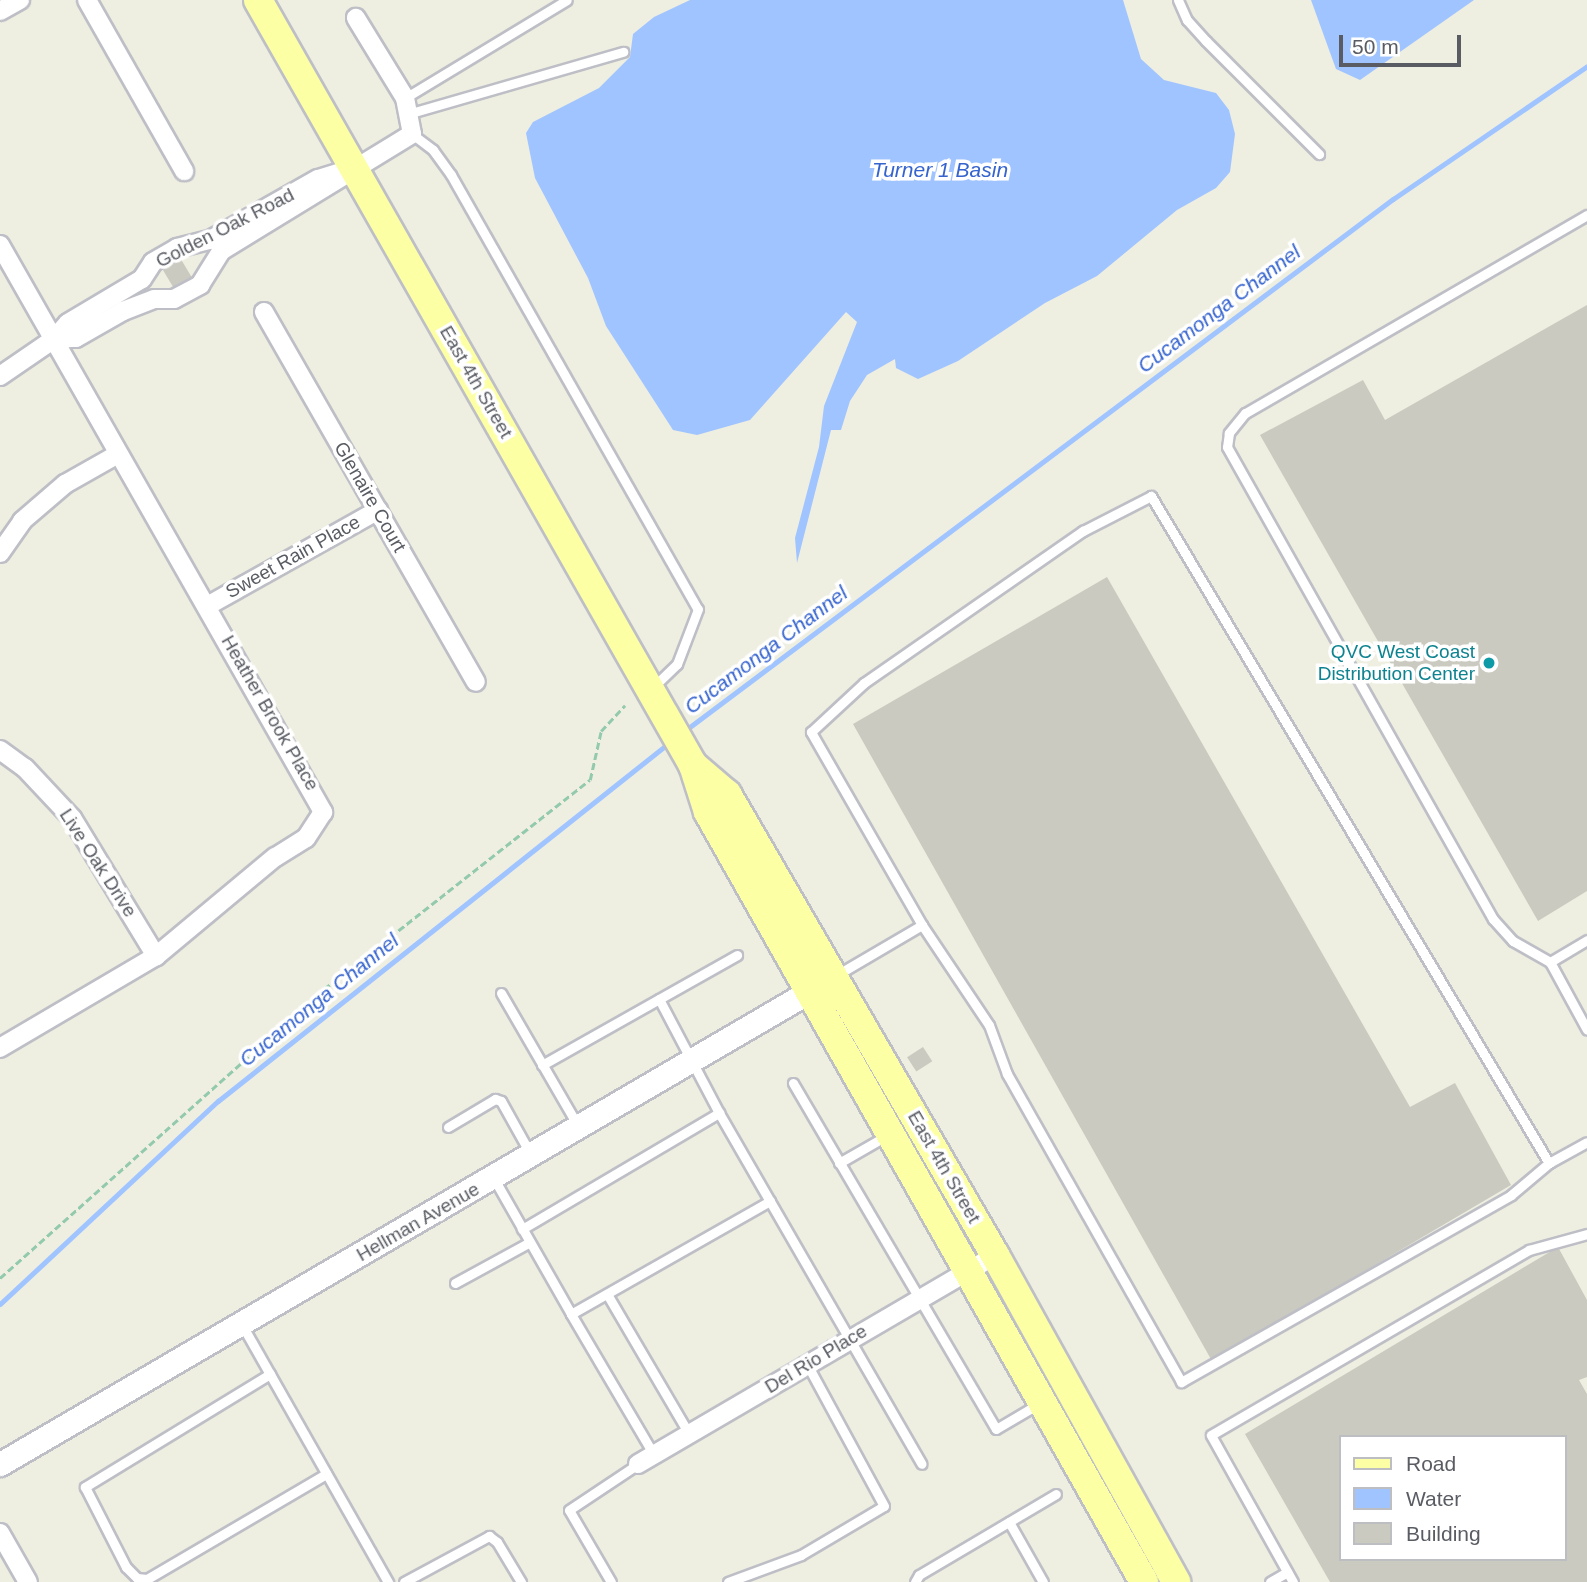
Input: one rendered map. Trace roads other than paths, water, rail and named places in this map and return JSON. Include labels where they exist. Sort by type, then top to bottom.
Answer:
[{"type":"main road","name":"East 4th Street","points":[[258,0],[658,702],[693,765],[708,812],[1144,1582]]},
{"type":"main road","name":"East 4th Street","points":[[693,765],[727,794],[995,1255],[1176,1582]]},
{"type":"street","points":[[0,11],[20,0]]},
{"type":"street","points":[[88,0],[184,171]]},
{"type":"street","points":[[355,168],[412,134],[408,106],[396,102],[356,18],[362,0]]},
{"type":"street","name":"Golden Oak Road","points":[[0,376],[54,339],[68,323],[142,279],[153,262],[177,248],[210,240],[318,179],[355,168]]},
{"type":"street","name":"Golden Oak Road","points":[[54,339],[76,338],[123,311],[154,299],[174,299],[200,285],[221,251],[355,168]]},
{"type":"street","name":"Heather Brook Place","points":[[0,245],[118,454],[209,605],[323,812],[306,838],[275,857],[156,956],[0,1048]]},
{"type":"street","name":"Glenaire Court","points":[[264,312],[477,682]]},
{"type":"street","points":[[0,553],[23,521],[65,484],[118,454]]},
{"type":"street","name":"Sweet Rain Place","points":[[209,605],[378,510]]},
{"type":"street","name":"Live Oak Drive","points":[[0,750],[26,768],[72,818],[156,956]]},
{"type":"street","name":"Hellman Avenue","points":[[0,1464],[531,1155],[688,1059],[834,977]]},
{"type":"street","name":"Del Rio Place","points":[[646,1459],[995,1255]]},
{"type":"street","points":[[0,1533],[27,1582]]},
{"type":"lane","points":[[408,106],[567,0]]},
{"type":"lane","points":[[1178,0],[1187,20],[1206,41],[1319,154]]},
{"type":"lane","points":[[408,106],[623,52]]},
{"type":"lane","points":[[412,134],[433,150],[451,175],[698,609],[677,664],[658,702]]},
{"type":"lane","points":[[1587,215],[1244,413],[1229,433],[1227,447],[1493,919],[1513,941],[1550,962],[1587,1030]]},
{"type":"lane","points":[[1549,1163],[1151,496],[1083,531],[864,684],[810,732],[922,925],[989,1025],[1007,1074],[1181,1382],[1511,1195],[1549,1163],[1587,1142]]},
{"type":"lane","points":[[834,977],[922,925]]},
{"type":"lane","points":[[1550,962],[1587,940]]},
{"type":"lane","points":[[542,1065],[737,955]]},
{"type":"lane","points":[[501,993],[578,1126]]},
{"type":"lane","points":[[659,999],[688,1059],[922,1464]]},
{"type":"lane","points":[[793,1083],[996,1429],[1041,1402]]},
{"type":"lane","points":[[448,1127],[495,1099],[501,1101],[531,1155]]},
{"type":"lane","points":[[523,1229],[719,1113]]},
{"type":"lane","points":[[839,1163],[890,1134]]},
{"type":"lane","points":[[493,1177],[571,1314],[646,1459],[569,1510],[611,1582]]},
{"type":"lane","points":[[571,1314],[770,1201]]},
{"type":"lane","points":[[1293,1582],[1211,1435],[1529,1250],[1587,1234]]},
{"type":"lane","points":[[455,1283],[530,1242]]},
{"type":"lane","points":[[607,1294],[688,1434]]},
{"type":"lane","points":[[242,1324],[387,1582]]},
{"type":"lane","points":[[728,1582],[801,1555],[884,1506],[807,1364]]},
{"type":"lane","points":[[270,1374],[85,1487],[126,1567],[137,1578],[147,1578],[326,1474]]},
{"type":"lane","points":[[915,1582],[919,1575],[1056,1494]]},
{"type":"lane","points":[[1009,1522],[1043,1582]]},
{"type":"lane","points":[[404,1582],[489,1536],[497,1542],[520,1582]]},
{"type":"lane","points":[[1270,1582],[1287,1572]]},
{"type":"water","name":"Turner 1 Basin","points":[[690,0],[1123,0],[1141,59],[1164,80],[1216,93],[1229,110],[1235,134],[1230,172],[1216,188],[1177,210],[1097,276],[1045,303],[958,361],[918,379],[896,368],[895,359],[867,375],[850,401],[841,430],[831,430],[797,563],[795,538],[819,447],[824,406],[857,322],[846,312],[750,420],[697,435],[673,430],[606,326],[588,278],[535,178],[526,133],[533,122],[599,88],[630,57],[633,34],[654,17]]},
{"type":"water","points":[[1311,0],[1474,0],[1360,80],[1336,69]]},
{"type":"waterway","name":"Cucamonga Channel","points":[[683,732],[1393,199],[1587,66]]},
{"type":"waterway","name":"Cucamonga Channel","points":[[0,1304],[218,1101],[670,742]]},
{"type":"place","name":"QVC West Coast Distribution Center","points":[[1489,663]]}]
